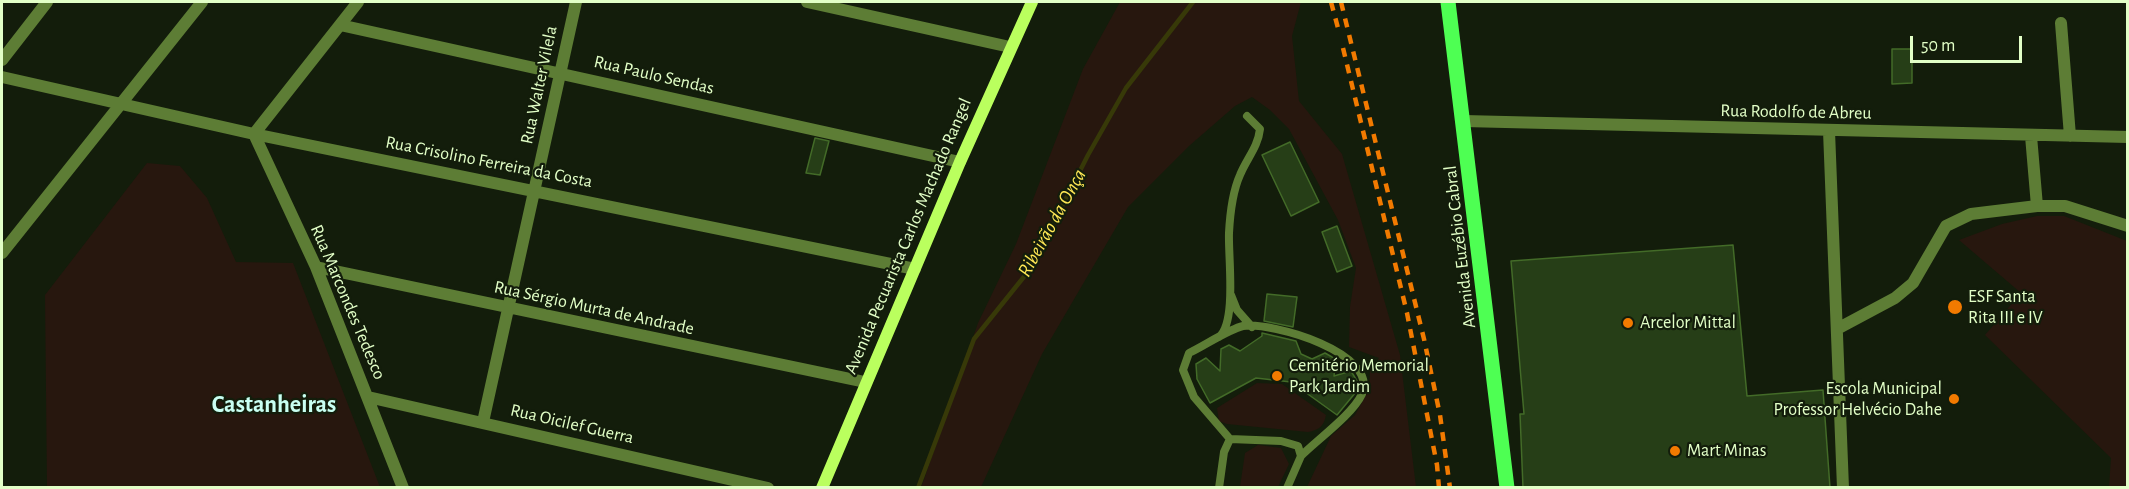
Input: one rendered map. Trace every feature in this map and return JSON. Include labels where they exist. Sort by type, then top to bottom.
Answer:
[{"type":"main road","name":"Avenida Euzébio Cabral","points":[[1448,2],[1507,488]]},
{"type":"street","points":[[2,60],[47,2]]},
{"type":"street","points":[[2,253],[201,2]]},
{"type":"street","points":[[254,134],[358,2]]},
{"type":"street","name":"Rua Walter Vilela","points":[[483,422],[576,2]]},
{"type":"street","points":[[807,2],[1010,47]]},
{"type":"street","name":"Avenida Pecuarista Carlos Machado Rangel","points":[[822,488],[865,382],[1028,3]]},
{"type":"street","points":[[2061,23],[2070,136]]},
{"type":"street","name":"Rua Paulo Sendas","points":[[340,24],[960,162]]},
{"type":"street","name":"Rua Crisolino Ferreira da Costa","points":[[2,77],[254,134],[534,189],[915,269]]},
{"type":"street","name":"Rua Rodolfo de Abreu","points":[[1464,121],[2127,137]]},
{"type":"street","points":[[1829,131],[1843,488]]},
{"type":"street","name":"Rua Marcondes Tedesco","points":[[254,134],[316,267],[403,488]]},
{"type":"street","points":[[2031,136],[2037,206]]},
{"type":"street","points":[[1837,328],[1894,298],[1913,283],[1946,226],[1971,214],[2037,206],[2065,206],[2127,226]]},
{"type":"street","name":"Rua Sérgio Murta de Andrade","points":[[316,267],[865,382]]},
{"type":"street","name":"Rua Oicilef Guerra","points":[[368,397],[768,488]]},
{"type":"lane","points":[[1216,340],[1226,326],[1229,234],[1235,188],[1258,143],[1260,129],[1247,116]]},
{"type":"lane","points":[[1229,286],[1237,310],[1252,327]]},
{"type":"lane","points":[[1287,488],[1301,456],[1348,412],[1362,394],[1364,379],[1359,369],[1340,353],[1295,332],[1243,326],[1190,353],[1183,370],[1194,397],[1230,439],[1281,441],[1298,446],[1301,456]]},
{"type":"lane","points":[[1219,488],[1224,452],[1230,439]]},
{"type":"shaded area","points":[[1120,2],[1301,2],[1292,36],[1299,101],[1342,154],[1400,355],[1416,487],[1307,487],[1331,436],[1355,415],[1369,390],[1370,371],[1379,358],[1349,347],[1350,307],[1356,268],[1338,220],[1289,129],[1270,110],[1252,97],[1235,106],[1189,146],[1128,207],[1042,354],[981,487],[921,488],[978,323],[1016,244],[1083,69]]},
{"type":"shaded area","points":[[147,163],[180,166],[207,198],[236,262],[293,263],[380,487],[47,487],[45,295]]},
{"type":"shaded area","points":[[2037,216],[2064,216],[2127,241],[2127,487],[2109,487],[2111,458],[1985,335],[2021,293],[1959,240],[2002,224]]},
{"type":"shaded area","points":[[1257,383],[1282,384],[1326,415],[1324,422],[1318,429],[1308,432],[1227,424],[1219,421],[1217,408]]},
{"type":"shaded area","points":[[1258,445],[1281,448],[1289,464],[1278,487],[1240,487],[1245,453]]},
{"type":"building","points":[[1892,49],[1912,49],[1912,83],[1892,84]]},
{"type":"building","points":[[815,138],[829,141],[820,175],[806,173]]},
{"type":"building","points":[[1290,142],[1319,202],[1291,216],[1262,155]]},
{"type":"building","points":[[1337,226],[1352,266],[1337,272],[1322,232]]},
{"type":"building","points":[[1733,245],[1747,396],[1823,390],[1830,488],[1523,488],[1520,414],[1524,414],[1511,261]]},
{"type":"building","points":[[1267,294],[1297,297],[1293,327],[1264,321]]},
{"type":"building","name":"Cemitério Memorial Park Jardim","points":[[1262,333],[1296,341],[1301,354],[1312,359],[1325,353],[1332,357],[1336,360],[1334,376],[1351,371],[1357,381],[1356,392],[1337,415],[1291,382],[1256,378],[1210,403],[1197,379],[1196,364],[1206,358],[1220,371],[1221,349],[1229,345],[1240,351],[1262,336]]},
{"type":"waterway","name":"Ribeirão da Onça","points":[[918,488],[974,339],[1031,268],[1088,155],[1126,88],[1193,2]]},
{"type":"railway","points":[[1331,2],[1338,28]]},
{"type":"railway","points":[[1341,2],[1424,339],[1440,415],[1450,488]]},
{"type":"railway","points":[[1343,48],[1407,313],[1437,465],[1439,488]]},
{"type":"place","name":"ESF Santa Rita III e IV","points":[[1955,307]]},
{"type":"place","name":"Arcelor Mittal","points":[[1628,323]]},
{"type":"place","name":"Cemitério Memorial Park Jardim","points":[[1277,376]]},
{"type":"place","name":"Escola Municipal Professor Helvécio Dahe","points":[[1954,399]]},
{"type":"place","name":"Mart Minas","points":[[1675,451]]},
{"type":"district","name":"Castanheiras","points":[[274,405]]}]
